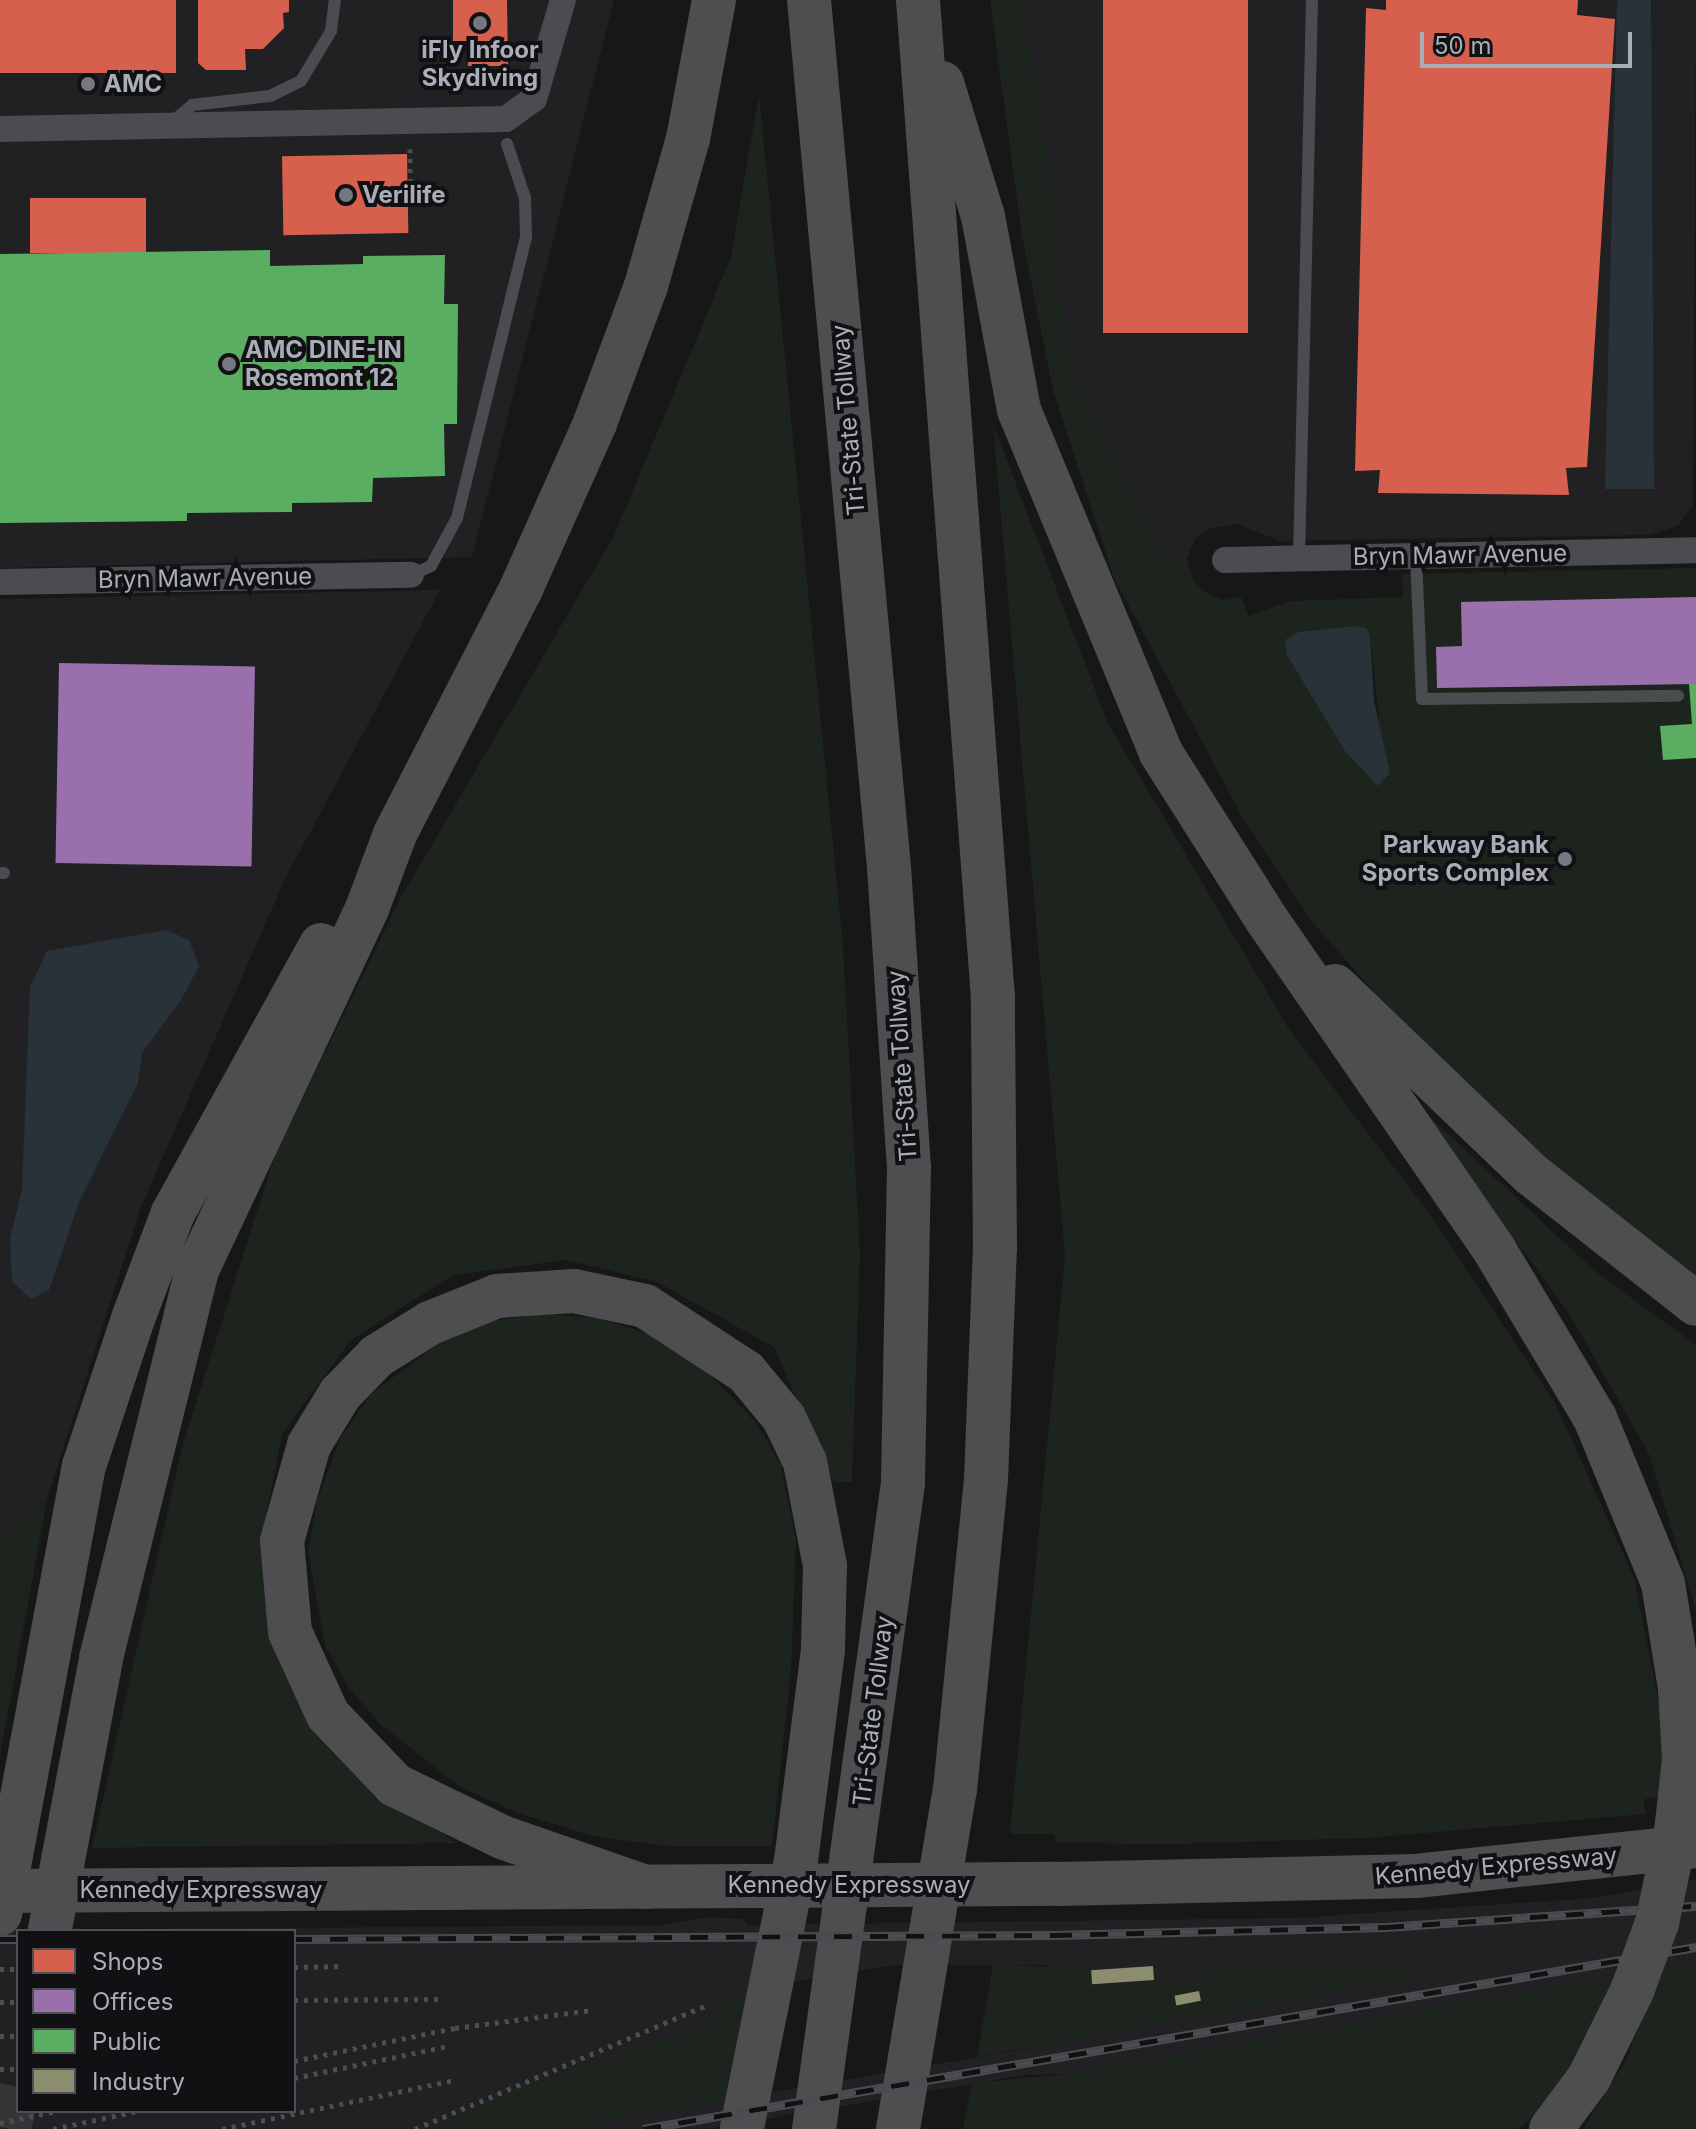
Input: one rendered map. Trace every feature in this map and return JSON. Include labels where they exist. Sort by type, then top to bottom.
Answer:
[{"type":"highway","points":[[50,1929],[101,1658],[197,1270],[368,906],[395,834],[520,591],[595,423],[646,286],[688,139],[714,0]]},
{"type":"highway","name":"Tri-State Tollway","points":[[809,0],[889,867],[909,1168],[903,1483],[814,2129]]},
{"type":"highway","points":[[918,4],[983,216],[1019,410],[1161,753],[1267,920],[1495,1251],[1595,1418],[1663,1583],[1680,1688],[1684,1759],[1676,1832],[1657,1923],[1632,1991],[1589,2078],[1551,2129]]},
{"type":"highway","points":[[898,2129],[921,2018],[955,1790],[986,1480],[995,1248],[993,998],[918,4]]},
{"type":"highway","points":[[0,1914],[84,1466],[134,1316],[173,1213],[348,896],[395,834]]},
{"type":"highway","points":[[1267,920],[1531,1174],[1696,1304]]},
{"type":"highway","points":[[646,1887],[502,1837],[395,1785],[328,1715],[290,1632],[282,1541],[309,1445],[340,1394],[390,1347],[430,1323],[497,1296],[574,1291],[645,1306],[746,1372],[784,1418],[805,1462],[825,1566],[823,1650],[796,1860],[742,2129]]},
{"type":"highway","name":"Kennedy Expressway","points":[[0,1891],[1059,1884],[1416,1876],[1696,1846]]},
{"type":"street","points":[[0,129],[164,128],[408,136],[492,121],[521,111],[543,78],[563,0]]},
{"type":"street","name":"Bryn Mawr Avenue","points":[[1225,560],[1696,550]]},
{"type":"street","name":"Bryn Mawr Avenue","points":[[0,582],[411,575]]},
{"type":"lane","points":[[164,128],[192,105],[270,96],[301,81],[331,31],[335,0]]},
{"type":"lane","points":[[1299,559],[1312,0]]},
{"type":"lane","points":[[411,575],[431,566],[457,518],[526,238],[525,198],[507,144]]},
{"type":"lane","points":[[1416,556],[1422,699],[1678,696]]},
{"type":"path","points":[[408,136],[410,180],[419,203]]},
{"type":"path","points":[[296,1967],[342,1966]]},
{"type":"path","points":[[296,2000],[442,1999]]},
{"type":"path","points":[[415,2129],[709,2004]]},
{"type":"path","points":[[296,2061],[455,2028],[591,2010]]},
{"type":"path","points":[[296,2078],[448,2046]]},
{"type":"path","points":[[222,2129],[454,2080]]},
{"type":"path","points":[[0,2123],[47,2113]]},
{"type":"path","points":[[53,2129],[129,2113]]},
{"type":"shaded area","points":[[0,0],[614,0],[472,557],[0,568]]},
{"type":"shaded area","points":[[990,0],[1023,0],[1047,147],[1069,365],[1166,558],[1187,559],[1193,580],[1205,592],[1223,600],[1241,597],[1248,616],[1291,601],[1403,597],[1402,574],[1696,568],[1696,1281],[1597,1209],[1425,1051],[1310,919],[1244,820],[1114,578],[1053,390],[1022,236]],"holes":[[[1370,635],[1379,717],[1287,655]]]},
{"type":"shaded area","points":[[1023,0],[1696,0],[1693,506],[1677,526],[1649,535],[1280,541],[1237,524],[1209,529],[1195,539],[1187,559],[1166,558],[1069,365],[1047,147]]},
{"type":"shaded area","points":[[1617,0],[1651,0],[1654,489],[1605,489]]},
{"type":"shaded area","points":[[759,94],[843,946],[860,1253],[852,1482],[833,1482],[774,1347],[657,1282],[566,1260],[453,1275],[350,1341],[282,1434],[268,1506],[265,1575],[397,1803],[457,1843],[92,1848],[182,1447],[275,1155],[401,897],[613,538],[731,257]]},
{"type":"shaded area","points":[[993,424],[1107,721],[1288,1028],[1431,1216],[1556,1405],[1634,1578],[1660,1708],[1665,1761],[1661,1797],[1644,1799],[1645,1814],[1367,1838],[1175,1844],[1055,1843],[1055,1834],[1010,1834],[1065,1257]]},
{"type":"shaded area","points":[[440,590],[285,879],[141,1207],[47,1499],[0,1543],[0,599]]},
{"type":"shaded area","points":[[1355,626],[1366,628],[1370,635],[1374,701],[1390,773],[1378,786],[1345,751],[1287,655],[1285,640],[1299,632]]},
{"type":"shaded area","points":[[166,930],[189,940],[199,966],[181,1000],[142,1053],[138,1083],[79,1202],[49,1290],[31,1299],[12,1281],[10,1239],[22,1190],[30,987],[47,951]]},
{"type":"shaded area","points":[[1419,1107],[1596,1272],[1696,1345],[1696,1610],[1649,1454],[1570,1315]]},
{"type":"shaded area","points":[[543,1314],[598,1318],[657,1337],[697,1361],[756,1423],[781,1465],[796,1539],[791,1669],[772,1846],[667,1846],[592,1836],[521,1814],[460,1787],[379,1723],[349,1688],[325,1645],[308,1551],[317,1501],[340,1439],[371,1394],[445,1339],[492,1321]]},
{"type":"shaded area","points":[[47,1499],[0,1756],[0,1543]]},
{"type":"shaded area","points":[[1696,1879],[1696,1963],[1067,2074],[1026,2075],[707,2129],[0,2129],[0,1930],[16,1930],[16,2113],[296,2113],[296,1929],[132,1929],[661,1925],[708,1917],[743,1919],[747,1925],[1295,1918],[1593,1898]],"holes":[[[895,1965],[1049,1965],[1031,2048],[715,2102],[749,1989]]]},
{"type":"shaded area","points":[[1206,1963],[1412,1966],[1412,1978],[977,2057],[993,1965],[1091,1967],[1092,1981],[1204,1979]]},
{"type":"shaded area","points":[[1696,1963],[1696,2129],[1583,2129],[1625,2062],[1662,1969]]},
{"type":"shaded area","points":[[1616,1975],[1588,2045],[1545,2105],[1518,2129],[963,2129],[972,2083],[1067,2074]]},
{"type":"shaded area","points":[[749,1989],[729,2100],[557,2129],[426,2129],[566,2068],[599,2065],[657,2040],[709,2032],[720,1995]]},
{"type":"building: Shops","points":[[0,0],[176,0],[176,73],[0,73]]},
{"type":"building: Shops","points":[[198,0],[289,0],[289,12],[283,13],[284,28],[263,49],[245,49],[246,70],[206,70],[198,63]]},
{"type":"building: Shops","name":"iFly Infoor Skydiving","points":[[453,0],[507,0],[508,66],[468,66],[468,46],[453,45]]},
{"type":"building: Shops","points":[[1103,0],[1248,0],[1248,333],[1103,333]]},
{"type":"building: Shops","points":[[1386,0],[1578,0],[1577,15],[1615,19],[1587,467],[1566,468],[1569,495],[1378,493],[1380,470],[1355,471],[1366,8],[1386,10]]},
{"type":"building: Shops","name":"Verilife","points":[[407,154],[408,233],[283,235],[282,156]]},
{"type":"building: Shops","points":[[30,198],[146,198],[146,253],[30,253]]},
{"type":"building: Offices","points":[[1696,597],[1696,684],[1437,688],[1436,647],[1462,646],[1461,602]]},
{"type":"building: Offices","points":[[59,663],[255,666],[251,866],[56,863]]},
{"type":"building: Public","name":"AMC DINE-IN Rosemont 12","points":[[270,250],[270,266],[363,264],[363,256],[445,255],[444,304],[458,304],[457,424],[444,424],[445,476],[373,478],[372,502],[292,503],[292,512],[187,513],[187,521],[0,523],[0,254]]},
{"type":"building: Public","points":[[1689,684],[1696,684],[1696,758],[1663,760],[1660,726],[1692,724]]},
{"type":"building: Industry","points":[[1153,1966],[1154,1980],[1092,1984],[1091,1970]]},
{"type":"building: Industry","points":[[1199,1991],[1201,2001],[1176,2006],[1174,1996]]},
{"type":"tunnel","points":[[9,2129],[16,2096]]},
{"type":"railway","points":[[296,1939],[1054,1935],[1386,1927],[1696,1906]]},
{"type":"railway","points":[[0,1939],[16,1939]]},
{"type":"railway","points":[[643,2129],[1696,1947]]},
{"type":"place","name":"iFly Infoor Skydiving","points":[[480,23]]},
{"type":"place","name":"AMC","points":[[88,84]]},
{"type":"place","name":"Verilife","points":[[346,195]]},
{"type":"place","name":"AMC DINE-IN Rosemont 12","points":[[229,364]]},
{"type":"place","name":"Parkway Bank Sports Complex","points":[[1565,859]]}]
